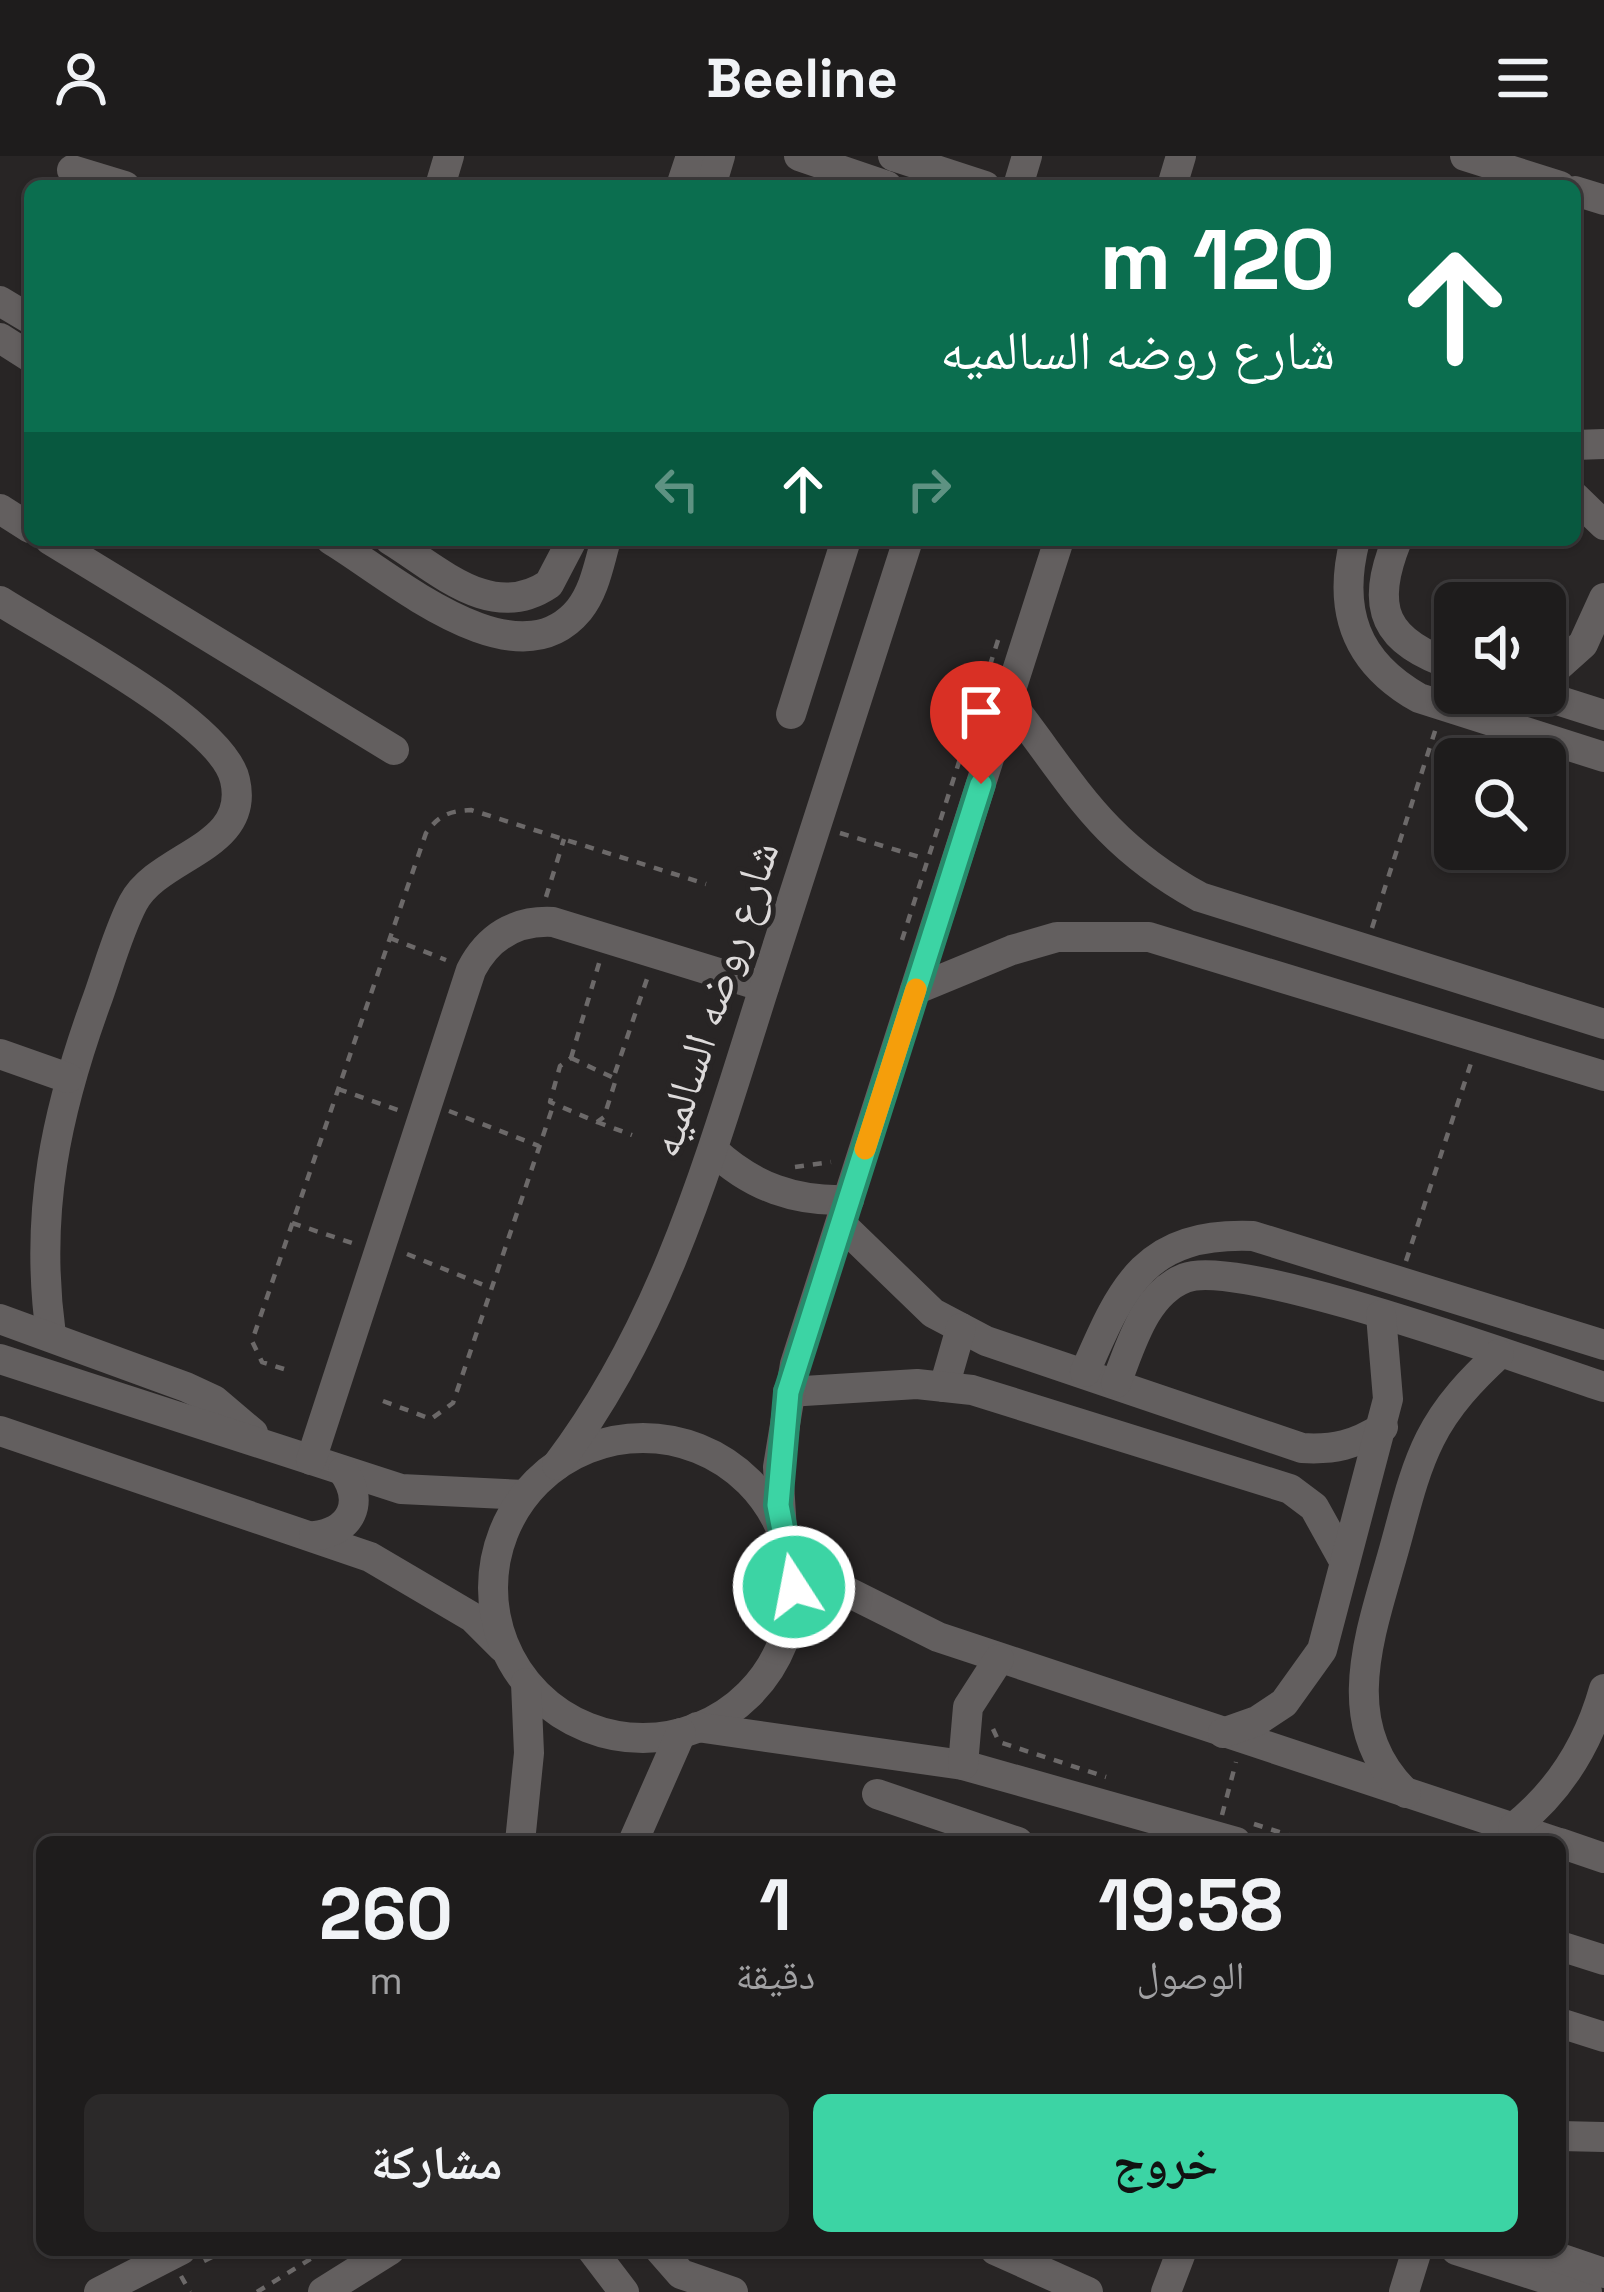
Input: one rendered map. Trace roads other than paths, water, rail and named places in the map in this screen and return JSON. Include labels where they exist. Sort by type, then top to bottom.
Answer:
[{"type":"street","points":[[799,156],[869,180]]},
{"type":"street","points":[[893,156],[947,171]]},
{"type":"street","points":[[1465,156],[1541,180]]},
{"type":"street","points":[[72,170],[105,180]]},
{"type":"street","points":[[1581,503],[1604,525]]},
{"type":"street","points":[[60,546],[394,750]]},
{"type":"street","points":[[341,546],[472,626],[520,639],[552,631],[578,610],[604,546]]},
{"type":"street","points":[[400,546],[477,594],[507,600],[549,584],[569,546]]},
{"type":"street","points":[[791,714],[844,546]]},
{"type":"street","name":"شارع روضه السالميه","points":[[557,1465],[606,1398],[646,1327],[713,1150],[906,546]]},
{"type":"street","points":[[636,1836],[689,1730],[729,1711],[756,1687],[776,1657],[789,1623],[794,1587],[778,1467],[788,1392],[916,990],[941,864],[1008,700],[1057,546]]},
{"type":"street","points":[[1353,546],[1346,575],[1354,636],[1392,683],[1443,706],[1604,758]]},
{"type":"street","points":[[1395,546],[1382,585],[1383,609],[1407,644],[1434,656]]},
{"type":"street","points":[[0,602],[202,730],[235,778],[236,806],[226,830],[208,846],[162,868],[136,898],[68,1078],[52,1143],[43,1220],[51,1335]]},
{"type":"street","points":[[1566,663],[1601,616]]},
{"type":"street","points":[[1008,700],[1066,784],[1126,849],[1200,897],[1604,1024]]},
{"type":"street","points":[[1566,703],[1604,715]]},
{"type":"street","points":[[1227,959],[1241,913]]},
{"type":"street","points":[[311,1460],[471,970],[490,941],[538,921],[764,987]]},
{"type":"street","points":[[916,990],[1012,950],[1057,938],[1149,937],[1604,1076]]},
{"type":"street","points":[[0,1054],[68,1078]]},
{"type":"street","points":[[713,1150],[746,1176],[845,1212],[933,1313],[961,1328],[1302,1448],[1331,1450],[1359,1443],[1383,1427]]},
{"type":"street","points":[[1085,1372],[1113,1308],[1136,1272],[1170,1247],[1210,1234],[1253,1236],[1604,1345]]},
{"type":"street","points":[[1116,1383],[1141,1322],[1158,1295],[1184,1278],[1215,1272],[1381,1315],[1604,1387]]},
{"type":"street","points":[[505,1649],[494,1610],[493,1570],[504,1531],[524,1495],[557,1465],[597,1445],[641,1438],[686,1444],[726,1462],[760,1492],[786,1541],[885,1613],[999,1659],[1226,1734],[1284,1703],[1322,1650],[1383,1427],[1389,1371],[1381,1315]]},
{"type":"street","points":[[0,1319],[214,1400],[261,1442]]},
{"type":"street","points":[[944,1387],[961,1328]]},
{"type":"street","points":[[1406,1793],[1383,1771],[1369,1737],[1362,1665],[1417,1469],[1450,1406],[1499,1354]]},
{"type":"street","points":[[0,1359],[401,1489],[524,1495]]},
{"type":"street","points":[[788,1392],[972,1390],[1290,1489],[1315,1507],[1333,1532],[1344,1561]]},
{"type":"street","points":[[0,1431],[314,1536],[423,1584],[472,1617],[505,1649],[526,1683],[580,1725],[630,1736],[689,1730],[963,1765],[1232,1833]]},
{"type":"street","points":[[1261,1478],[1275,1437]]},
{"type":"street","points":[[314,1536],[333,1534],[348,1522],[356,1505],[354,1487],[343,1472]]},
{"type":"street","points":[[1322,1650],[1362,1665]]},
{"type":"street","points":[[963,1765],[968,1707],[999,1659]]},
{"type":"street","points":[[521,1836],[529,1754],[526,1683]]},
{"type":"street","points":[[1513,1828],[1541,1806],[1567,1774],[1603,1696]]},
{"type":"street","points":[[1198,1725],[1537,1836]]},
{"type":"street","points":[[878,1794],[965,1833]]},
{"type":"street","points":[[1566,1846],[1604,1858]]},
{"type":"street","points":[[1566,1948],[1604,1960]]},
{"type":"street","points":[[1566,2026],[1604,2037]]},
{"type":"street","points":[[1566,2136],[1604,2137]]},
{"type":"street","points":[[99,2292],[169,2256]]},
{"type":"street","points":[[323,2292],[380,2256]]},
{"type":"street","points":[[595,2256],[612,2289]]},
{"type":"street","points":[[665,2256],[681,2274],[733,2292]]},
{"type":"street","points":[[1010,2256],[1088,2292]]},
{"type":"street","points":[[1166,2292],[1180,2256]]},
{"type":"street","points":[[1404,2292],[1415,2256]]},
{"type":"street","points":[[1475,2256],[1587,2292]]},
{"type":"street","points":[[1554,2256],[1604,2273]]}]
